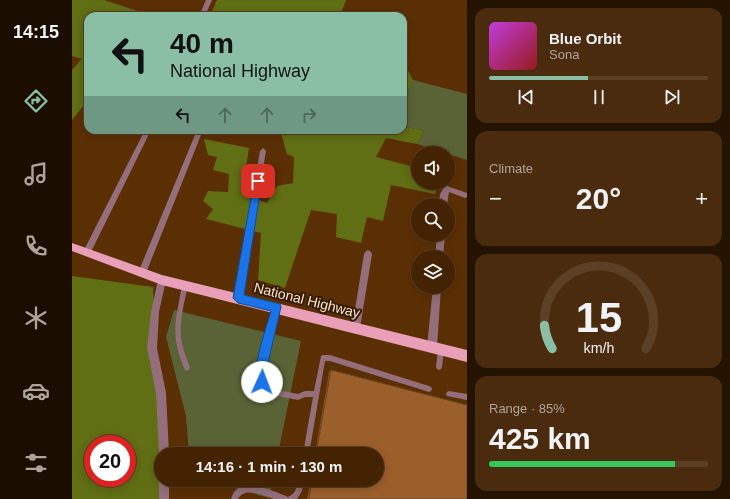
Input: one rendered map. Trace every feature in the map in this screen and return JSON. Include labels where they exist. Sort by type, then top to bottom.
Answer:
[{"type":"main road","name":"National Highway","points":[[72,247],[162,280],[276,307],[467,356]]},
{"type":"street","points":[[204,12],[209,0]]},
{"type":"street","points":[[87,252],[146,134]]},
{"type":"street","points":[[142,273],[198,134]]},
{"type":"street","points":[[238,298],[263,151]]},
{"type":"street","points":[[444,198],[447,189],[465,196]]},
{"type":"street","points":[[356,328],[368,254]]},
{"type":"street","points":[[162,280],[155,312],[152,348],[161,393],[164,447]]},
{"type":"street","points":[[436,348],[437,294]]},
{"type":"street","points":[[164,487],[164,499]]},
{"type":"lane","points":[[185,285],[177,327],[179,350],[187,368]]},
{"type":"lane","points":[[276,307],[261,371],[262,382],[266,388],[298,398],[305,394],[317,394]]},
{"type":"lane","points":[[436,348],[439,367]]},
{"type":"lane","points":[[307,447],[323,358],[330,358],[429,389]]},
{"type":"lane","points":[[449,394],[467,398]]},
{"type":"lane","points":[[290,499],[294,498],[299,491],[300,487]]},
{"type":"lane","points":[[234,499],[241,490],[249,489],[267,497],[285,499]]},
{"type":"green space","points":[[72,0],[104,0],[141,12],[84,12],[84,105],[72,120],[72,70],[82,59],[72,56]]},
{"type":"green space","points":[[217,0],[346,0],[342,12],[212,12]]},
{"type":"green space","points":[[407,69],[413,80],[407,94]]},
{"type":"green space","points":[[413,80],[467,94],[467,160],[455,156],[455,146],[423,146],[417,144],[424,131],[407,127],[407,94]]},
{"type":"green space","points":[[407,127],[424,131],[417,144],[386,138],[376,157],[411,166],[411,189],[391,185],[383,221],[367,217],[361,243],[336,237],[337,214],[311,210],[285,288],[258,280],[261,233],[206,219],[213,209],[203,201],[208,191],[228,192],[229,174],[213,170],[217,157],[208,155],[204,139],[249,148],[242,194],[267,203],[277,186],[293,183],[294,157],[287,154],[281,134],[407,134]]},
{"type":"green space","points":[[415,190],[436,190],[435,194]]},
{"type":"green space","points":[[72,276],[153,287],[163,447],[154,447],[154,487],[160,487],[159,499],[72,499]]},
{"type":"green space","points":[[174,310],[301,341],[279,447],[188,447],[186,416],[166,337]]},
{"type":"green space","points":[[230,487],[271,487],[269,498]]},
{"type":"building","points":[[331,370],[467,405],[467,499],[309,499],[311,487],[384,487],[384,447],[317,447]]},
{"type":"route","points":[[258,181],[238,298],[276,307],[261,371],[262,382]]}]
